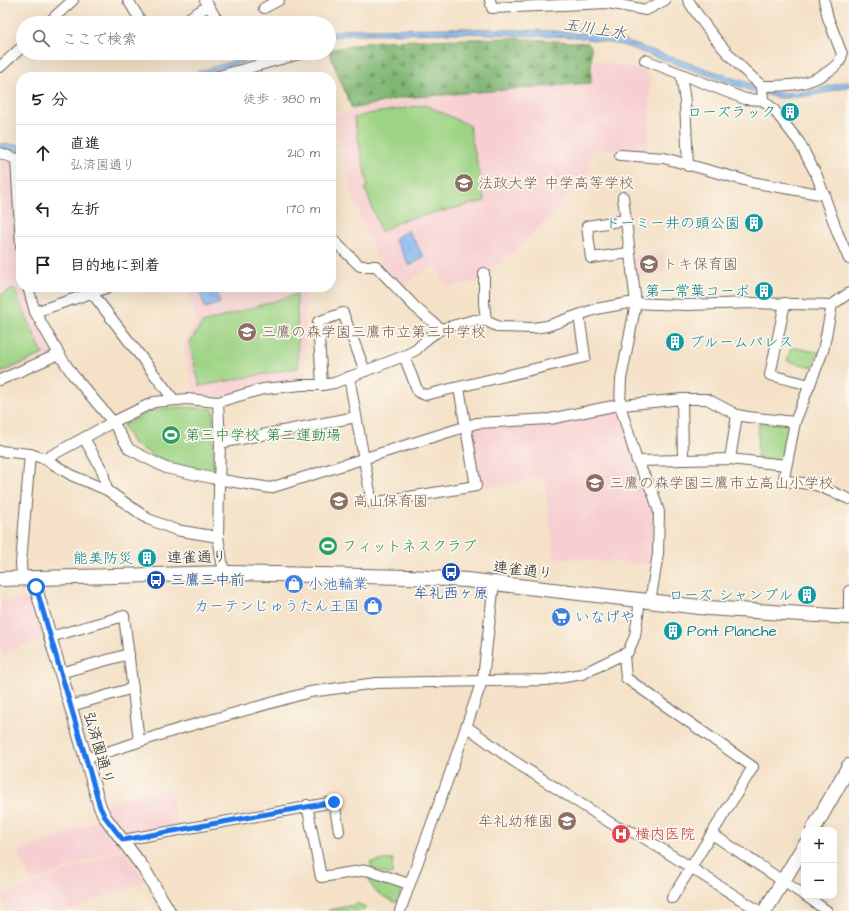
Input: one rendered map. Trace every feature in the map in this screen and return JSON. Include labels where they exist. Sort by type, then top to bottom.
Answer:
[{"type":"main road","name":"連雀通り","points":[[0,579],[224,573],[408,577],[494,583],[645,601],[776,613],[849,617]]},
{"type":"main road","points":[[816,827],[849,766]]},
{"type":"main road","points":[[765,911],[801,851]]},
{"type":"street","points":[[56,16],[73,0]]},
{"type":"street","points":[[264,7],[279,0]]},
{"type":"street","points":[[490,0],[492,8],[608,3],[641,10],[646,10],[652,3],[665,0]]},
{"type":"street","points":[[688,0],[700,18],[737,64],[763,93],[774,110],[799,142],[824,195],[849,259]]},
{"type":"street","points":[[645,60],[745,99],[815,80],[838,64],[842,54],[828,18],[824,0]]},
{"type":"street","points":[[133,2],[139,16]]},
{"type":"street","points":[[190,16],[206,3],[214,16]]},
{"type":"street","points":[[0,67],[16,52]]},
{"type":"street","points":[[236,72],[278,60]]},
{"type":"street","points":[[681,74],[685,102],[688,166]]},
{"type":"street","points":[[0,153],[16,157]]},
{"type":"street","points":[[620,155],[658,157],[751,182],[824,195]]},
{"type":"street","points":[[85,759],[310,692],[376,683],[547,680],[574,676],[628,652],[633,642],[659,549],[659,512],[653,493],[637,461],[620,405],[621,380],[636,303],[623,197]]},
{"type":"street","points":[[625,220],[587,226],[592,258],[629,253]]},
{"type":"street","points":[[336,243],[360,266],[376,266],[415,307],[441,329]]},
{"type":"street","points":[[484,273],[486,321]]},
{"type":"street","points":[[29,292],[35,312],[59,354],[73,375],[113,422],[129,449],[166,468],[270,488],[364,457],[477,423],[550,419],[620,405],[682,399],[707,399],[737,415],[795,422]]},
{"type":"street","points":[[35,312],[95,292]]},
{"type":"street","points":[[92,293],[174,400]]},
{"type":"street","points":[[45,459],[113,422],[154,402],[174,400],[218,402],[263,389],[302,385],[322,386],[349,378],[404,356],[416,350],[428,338],[441,329],[474,320],[486,321],[499,327],[533,328],[546,326],[612,305],[636,303],[697,305],[785,303],[832,304],[849,294]]},
{"type":"street","points":[[785,303],[770,375],[810,385]]},
{"type":"street","points":[[832,304],[823,351],[795,422],[784,478],[787,481],[816,486],[849,498]]},
{"type":"street","points":[[322,386],[318,322],[343,313],[364,371]]},
{"type":"street","points":[[404,356],[418,392],[425,395],[459,388],[585,357],[579,315]]},
{"type":"street","points":[[0,380],[59,354]]},
{"type":"street","points":[[349,378],[372,503],[476,486],[459,388]]},
{"type":"street","points":[[682,399],[683,460]]},
{"type":"street","points":[[218,402],[220,443],[218,537],[224,573]]},
{"type":"street","points":[[730,458],[737,415]]},
{"type":"street","points":[[220,443],[356,417]]},
{"type":"street","points":[[84,438],[103,472],[107,490]]},
{"type":"street","points":[[0,451],[30,454],[45,459],[73,476],[107,490],[148,519],[176,530],[218,537]]},
{"type":"street","points":[[27,579],[21,563],[30,454]]},
{"type":"street","points":[[637,461],[730,458],[786,465]]},
{"type":"street","name":"弘済園通り","points":[[27,579],[50,637],[85,759],[103,813],[144,869],[169,911]]},
{"type":"street","points":[[400,911],[481,682],[494,583]]},
{"type":"street","points":[[849,591],[849,609]]},
{"type":"street","points":[[50,637],[124,616],[139,742]]},
{"type":"street","points":[[60,673],[129,654]]},
{"type":"street","points":[[624,655],[626,678],[753,767],[672,898]]},
{"type":"street","points":[[70,706],[133,688]]},
{"type":"street","points":[[466,726],[512,760],[617,827],[638,834],[691,866],[759,911]]},
{"type":"street","points":[[123,840],[334,802],[339,831]]},
{"type":"street","points":[[307,806],[321,877],[367,870],[409,884]]},
{"type":"street","points":[[712,834],[801,892]]},
{"type":"street","points":[[810,899],[827,911]]},
{"type":"shaded area","name":"法政大学 中学高等学校","points":[[593,60],[646,71],[648,76],[651,77],[648,150],[592,150],[589,171],[548,218],[508,257],[489,272],[480,274],[481,281],[448,287],[435,265],[401,285],[377,257],[352,194],[336,116],[367,107],[418,98],[513,88],[592,84]]},
{"type":"shaded area","points":[[0,157],[11,161],[16,212],[16,292],[26,292],[32,314],[52,353],[0,376]]},
{"type":"shaded area","name":"トキ保育園","points":[[662,251],[665,272],[635,277],[632,256]]},
{"type":"shaded area","name":"三鷹の森学園三鷹市立第三中学校","points":[[187,292],[304,292],[305,380],[262,384],[223,397],[195,395],[183,343],[197,321]]},
{"type":"shaded area","name":"三鷹の森学園三鷹市立高山小学校","points":[[616,410],[619,411],[655,509],[654,564],[555,558],[544,478],[480,488],[469,432],[472,429]]},
{"type":"shaded area","points":[[35,597],[44,638],[0,655],[0,601]]},
{"type":"shaded area","points":[[167,789],[171,791],[177,823],[175,827],[126,835],[110,816],[105,805],[106,802]]},
{"type":"shaded area","points":[[99,820],[121,848],[31,882],[18,852]]},
{"type":"shaded area","points":[[123,850],[145,881],[67,911],[7,911],[1,896]]},
{"type":"green space","points":[[511,38],[588,43],[591,46],[591,83],[402,98],[352,109],[332,60],[336,60],[336,49],[377,41]]},
{"type":"green space","points":[[425,105],[469,125],[485,201],[400,221],[381,232],[365,188],[368,187],[354,118],[368,114]]},
{"type":"green space","points":[[14,289],[43,354],[0,373],[0,295]]},
{"type":"green space","points":[[297,294],[298,368],[200,386],[189,344],[202,323]]},
{"type":"green space","points":[[791,347],[818,352],[813,367],[787,361]]},
{"type":"green space","name":"第三中学校 第二運動場","points":[[180,407],[213,409],[213,472],[166,462],[133,444],[123,425],[153,410]]},
{"type":"green space","points":[[759,423],[786,424],[788,427],[783,460],[757,459]]},
{"type":"green space","points":[[393,859],[392,875],[373,870],[370,862]]},
{"type":"green space","points":[[368,873],[403,887],[396,903],[381,895],[374,889],[369,880]]},
{"type":"green space","points":[[359,904],[365,907],[364,911],[328,910]]},
{"type":"water","points":[[464,28],[583,33],[622,40],[777,93],[806,92],[849,81],[849,86],[824,93],[800,97],[779,98],[755,92],[622,45],[576,37],[464,33],[350,34],[336,37],[336,32],[348,29]]},
{"type":"water","points":[[236,60],[250,60],[209,72],[197,72]]},
{"type":"water","points":[[0,144],[16,145],[16,151],[1,149]]},
{"type":"water","points":[[408,230],[424,257],[410,266],[394,239]]},
{"type":"water","points":[[200,292],[217,292],[220,303],[205,308]]},
{"type":"place","name":"ローズラック","points":[[790,112]]},
{"type":"place","name":"法政大学 中学高等学校","points":[[464,183]]},
{"type":"place","name":"ドーミー井の頭公園","points":[[754,223]]},
{"type":"place","name":"トキ保育園","points":[[649,264]]},
{"type":"place","name":"第一常葉コーポ","points":[[764,291]]},
{"type":"place","name":"三鷹の森学園三鷹市立第三中学校","points":[[247,332]]},
{"type":"place","name":"ブルームパレス","points":[[675,342]]},
{"type":"place","name":"第三中学校 第二運動場","points":[[171,435]]},
{"type":"place","name":"三鷹の森学園三鷹市立高山小学校","points":[[595,483]]},
{"type":"place","name":"高山保育園","points":[[339,501]]},
{"type":"place","name":"フィットネスクラブ","points":[[328,546]]},
{"type":"place","name":"能美防災","points":[[147,558]]},
{"type":"place","name":"牟礼西ヶ原","points":[[451,572]]},
{"type":"place","name":"三鷹三中前","points":[[156,580]]},
{"type":"place","name":"小池輪業","points":[[294,584]]},
{"type":"place","name":"ローズ シャンブル","points":[[807,595]]},
{"type":"place","name":"カーテンじゅうたん王国","points":[[373,606]]},
{"type":"place","name":"いなげや","points":[[561,617]]},
{"type":"place","name":"Pont Planche","points":[[673,631]]},
{"type":"place","name":"牟礼幼稚園","points":[[567,821]]},
{"type":"place","name":"横内医院","points":[[621,834]]},
{"type":"route","points":[[36,587],[100,807],[105,817],[123,840],[334,802]]},
{"type":"water label","name":"玉川上水","points":[[595,28]]}]
